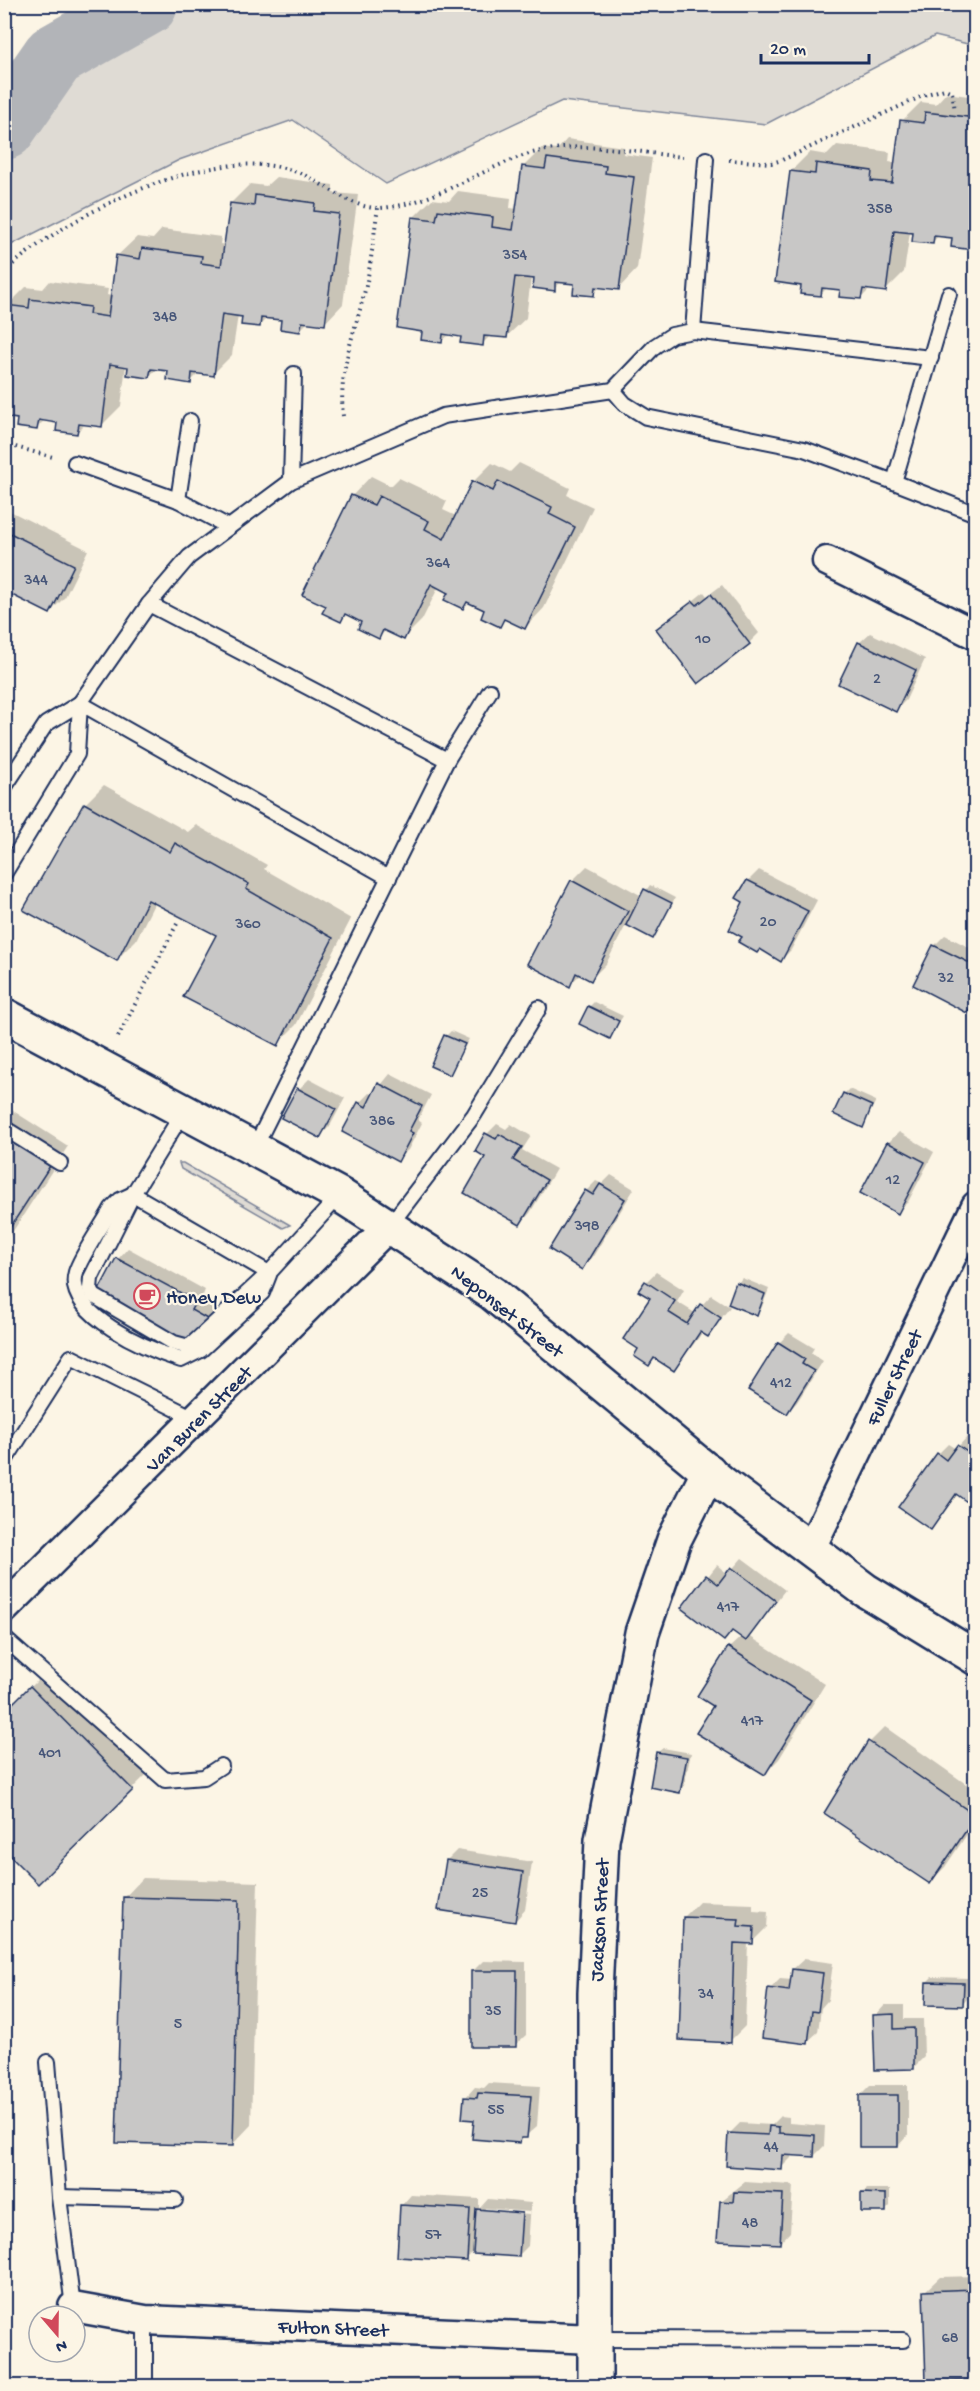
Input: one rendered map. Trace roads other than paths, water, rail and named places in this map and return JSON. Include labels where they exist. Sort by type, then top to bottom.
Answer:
[{"type":"main road","name":"Neponset Street","points":[[4,1015],[390,1225],[492,1293],[709,1471],[865,1590],[975,1658]]},
{"type":"main road","name":"Jackson Street","points":[[595,2386],[595,1993],[602,1840],[642,1633],[674,1540],[709,1471]]},
{"type":"street","points":[[827,561],[975,635]]},
{"type":"street","name":"Fuller Street","points":[[811,1548],[975,1206]]},
{"type":"street","name":"Van Buren Street","points":[[4,1609],[390,1225]]},
{"type":"street","name":"Fulton Street","points":[[87,2310],[145,2320],[594,2339]]},
{"type":"lane","points":[[693,331],[706,159]]},
{"type":"lane","points":[[894,482],[949,294]]},
{"type":"lane","points":[[4,788],[46,724],[80,703],[149,604],[189,557],[291,481],[443,416],[613,390],[655,346],[672,334],[693,331],[931,358]]},
{"type":"lane","points":[[291,481],[294,374]]},
{"type":"lane","points":[[613,390],[625,404],[646,417],[804,449],[975,514]]},
{"type":"lane","points":[[178,500],[190,421]]},
{"type":"lane","points":[[75,463],[178,500],[229,527]]},
{"type":"lane","points":[[149,604],[447,760]]},
{"type":"lane","points":[[254,1149],[447,760],[490,691]]},
{"type":"lane","points":[[4,874],[77,754],[80,703]]},
{"type":"lane","points":[[80,703],[389,878]]},
{"type":"lane","points":[[390,1225],[474,1115],[539,1008]]},
{"type":"lane","points":[[184,1112],[133,1194],[91,1278],[90,1289],[94,1296],[182,1347],[189,1347],[269,1273],[340,1196]]},
{"type":"lane","points":[[4,1128],[60,1162]]},
{"type":"lane","points":[[133,1194],[269,1273]]},
{"type":"lane","points":[[4,1462],[70,1357],[196,1419]]},
{"type":"lane","points":[[4,1638],[165,1780],[204,1777],[221,1766]]},
{"type":"lane","points":[[48,2062],[59,2197],[73,2304]]},
{"type":"lane","points":[[59,2197],[175,2200]]},
{"type":"lane","points":[[145,2320],[145,2386]]},
{"type":"lane","points":[[594,2339],[903,2340]]},
{"type":"waterway","points":[[4,128],[54,56],[146,4]]},
{"type":"place","name":"Honey Dew","points":[[147,1296]]}]
